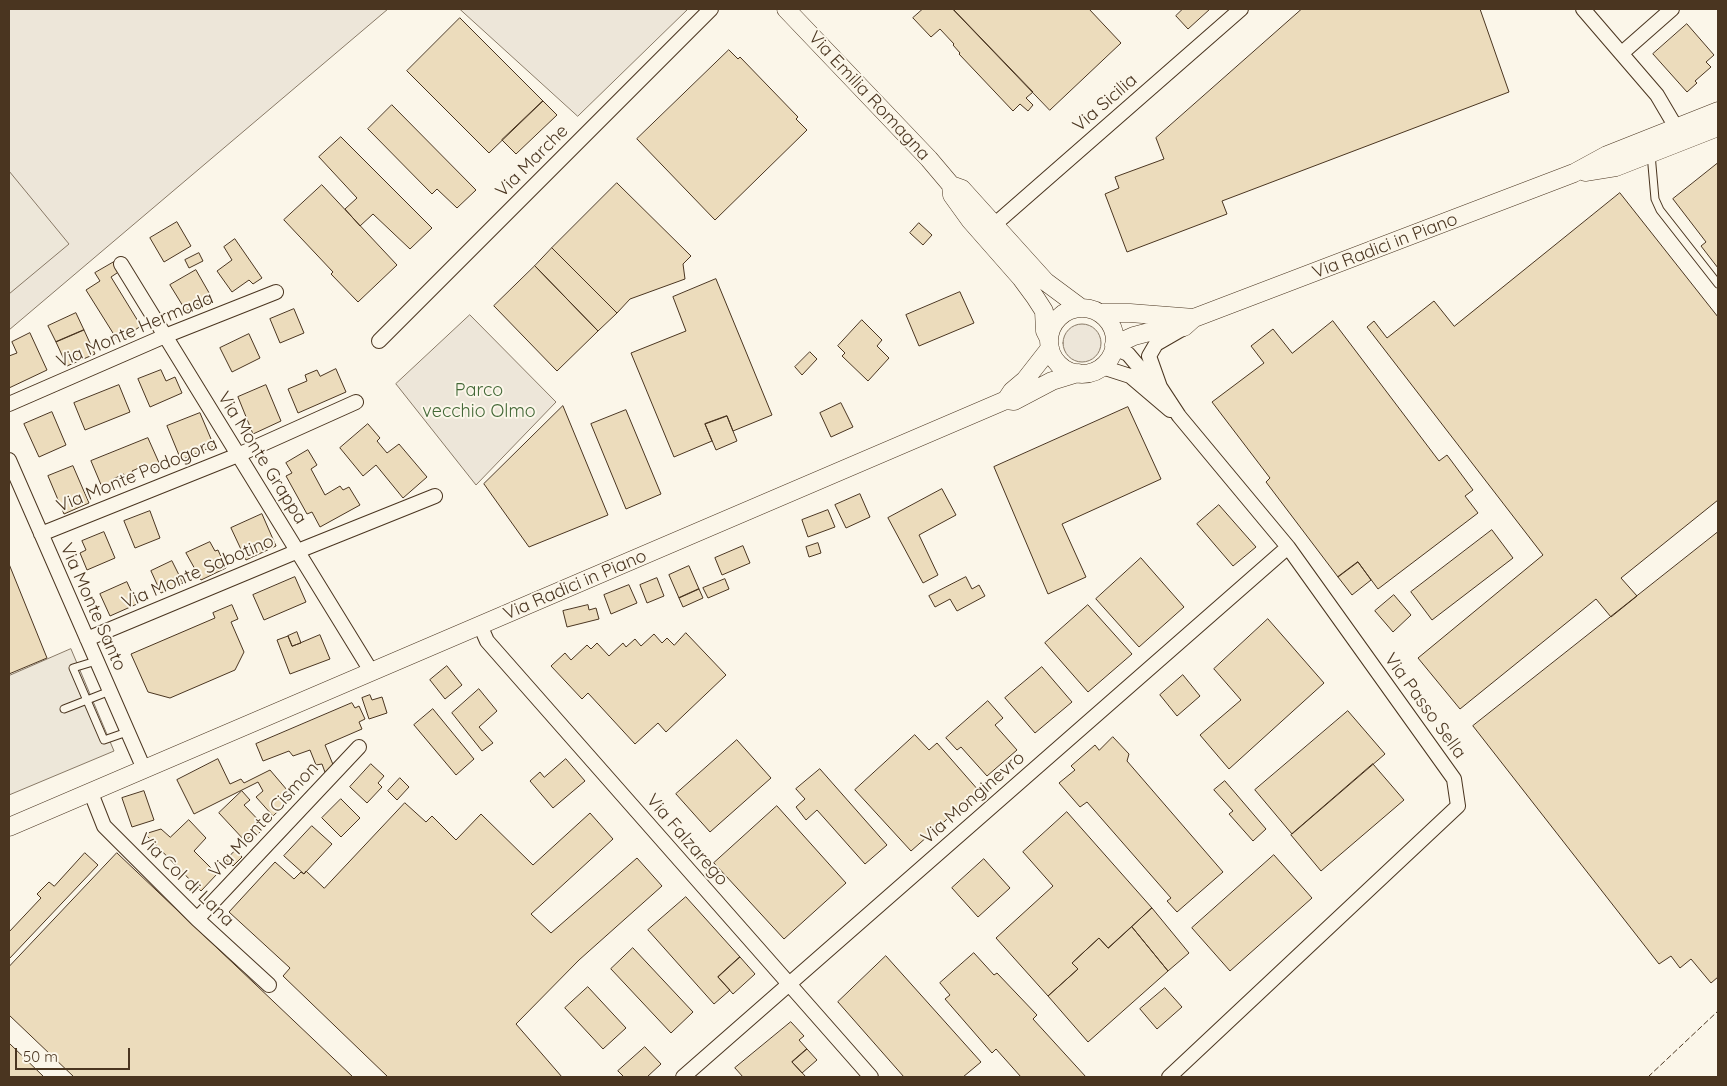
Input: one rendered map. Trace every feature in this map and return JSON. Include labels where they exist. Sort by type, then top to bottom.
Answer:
[{"type":"street","name":"Via Marche","points":[[379,341],[711,9]]},
{"type":"street","name":"Via Emilia Romagna","points":[[786,9],[929,159],[951,185],[962,189],[1046,282],[1082,308]]},
{"type":"street","name":"Via Sicilia","points":[[994,225],[1241,9]]},
{"type":"street","points":[[1583,9],[1657,95],[1677,129],[1686,132],[1711,122],[1718,126]]},
{"type":"street","points":[[1622,53],[1672,9]]},
{"type":"street","points":[[1574,173],[1607,155],[1718,112]]},
{"type":"street","points":[[1574,173],[1616,167],[1718,126]]},
{"type":"street","points":[[1622,165],[1629,154],[1669,139],[1677,129]]},
{"type":"street","name":"Via Radici in Piano","points":[[1189,323],[1574,173]]},
{"type":"street","name":"Via Emilia Romagna","points":[[951,185],[952,195],[970,220],[1009,263],[1044,311],[1045,331],[1050,344]]},
{"type":"street","name":"Via Monte Grappa","points":[[121,264],[371,671]]},
{"type":"street","name":"Via Monte Hermada","points":[[9,404],[165,336],[276,292]]},
{"type":"street","points":[[1082,308],[1091,309],[1099,313],[1110,324],[1113,331],[1114,346],[1108,361],[1102,367],[1094,371],[1078,373],[1068,371],[1060,365],[1054,357],[1050,344],[1051,330],[1056,321],[1063,314],[1082,308]]},
{"type":"street","points":[[1099,313],[1130,313],[1189,323]]},
{"type":"street","points":[[1114,346],[1134,336],[1189,323]]},
{"type":"street","name":"Via Passo Sella","points":[[1170,1077],[1458,806],[1454,778],[1288,547],[1179,416],[1160,387],[1149,356],[1156,344],[1189,323]]},
{"type":"street","points":[[1006,400],[1012,391],[1025,380],[1050,344]]},
{"type":"street","name":"Via Passo Sella","points":[[1114,346],[1128,354],[1150,380],[1160,387]]},
{"type":"street","name":"Via Passo Sella","points":[[1102,367],[1130,376],[1179,416]]},
{"type":"street","name":"Via Radici in Piano","points":[[144,769],[1006,400],[1014,402],[1052,381],[1078,373]]},
{"type":"street","name":"Via Monte Podogora","points":[[41,534],[238,455],[356,402]]},
{"type":"street","name":"Via Monte Santo","points":[[9,460],[144,769]]},
{"type":"street","name":"Via Monte Sabotino","points":[[87,639],[435,496]]},
{"type":"street","name":"Via Monginevro","points":[[683,1077],[1288,547]]},
{"type":"street","name":"Via Falzarego","points":[[480,625],[488,641],[871,1077]]},
{"type":"street","name":"Via Monte Cismon","points":[[197,919],[358,747]]},
{"type":"street","points":[[9,827],[144,769]]},
{"type":"street","name":"Via Col di Lana","points":[[91,793],[104,826],[197,919],[269,985]]},
{"type":"lane","points":[[1651,154],[1655,200],[1660,210],[1718,284]]},
{"type":"lane","points":[[96,661],[73,668],[104,740],[127,732]]},
{"type":"lane","points":[[64,709],[110,691]]},
{"type":"green space","points":[[9,9],[388,9],[9,330]]},
{"type":"green space","points":[[460,9],[688,9],[578,116]]},
{"type":"green space","name":"Parco vecchio Olmo","points":[[470,315],[556,402],[476,485],[396,384]]},
{"type":"green space","points":[[1082,324],[1096,329],[1101,343],[1096,357],[1082,362],[1068,357],[1063,343],[1068,329]]},
{"type":"shaded area","points":[[9,171],[69,244],[9,294]]},
{"type":"shaded area","points":[[71,649],[114,751],[9,795],[9,676]]},
{"type":"building","points":[[923,9],[953,9],[1033,92],[1026,98],[1033,105],[1028,111],[1020,104],[1013,111],[959,54],[954,44],[940,29],[931,37],[913,18]]},
{"type":"building","points":[[953,9],[1089,9],[1121,43],[1050,110]]},
{"type":"building","points":[[1183,9],[1210,9],[1188,29],[1176,16]]},
{"type":"building","points":[[1302,9],[1480,9],[1509,92],[1222,201],[1227,214],[1127,252],[1105,194],[1119,188],[1115,177],[1164,159],[1156,138]]},
{"type":"building","points":[[460,18],[543,101],[489,153],[407,71]]},
{"type":"building","points":[[1687,24],[1714,55],[1706,62],[1711,67],[1695,81],[1697,83],[1687,92],[1653,54]]},
{"type":"building","points":[[729,50],[738,59],[740,57],[798,117],[796,119],[807,130],[715,220],[637,139]]},
{"type":"building","points":[[543,101],[557,115],[516,154],[502,140]]},
{"type":"building","points":[[392,105],[476,190],[457,208],[437,189],[432,194],[368,129]]},
{"type":"building","points":[[341,137],[432,228],[410,249],[373,214],[360,226],[345,209],[357,198],[319,157]]},
{"type":"building","points":[[1718,163],[1718,268],[1701,246],[1706,242],[1673,199]]},
{"type":"building","points":[[617,183],[691,256],[683,264],[685,279],[630,299],[617,313],[552,248]]},
{"type":"building","points":[[322,185],[397,265],[358,302],[331,274],[333,272],[284,220]]},
{"type":"building","points":[[1620,193],[1718,317],[1718,500],[1621,578],[1637,596],[1611,617],[1596,599],[1460,709],[1418,658],[1543,555],[1367,327],[1374,321],[1387,338],[1434,301],[1454,326]]},
{"type":"building","points":[[177,222],[191,246],[164,262],[150,238]]},
{"type":"building","points":[[919,223],[932,235],[923,245],[910,233]]},
{"type":"building","points":[[235,239],[262,278],[253,284],[249,280],[232,292],[217,271],[232,260],[224,247]]},
{"type":"building","points":[[552,248],[617,313],[598,331],[535,266]]},
{"type":"building","points":[[199,253],[203,261],[189,268],[185,260]]},
{"type":"building","points":[[114,262],[120,271],[111,277],[141,326],[118,341],[86,290],[100,281],[95,273]]},
{"type":"building","points":[[535,266],[598,331],[557,371],[494,306]]},
{"type":"building","points":[[196,270],[212,298],[186,311],[170,285]]},
{"type":"building","points":[[716,279],[772,415],[733,431],[727,416],[705,424],[712,441],[674,457],[631,353],[686,331],[673,297]]},
{"type":"building","points":[[960,292],[974,323],[919,346],[906,315]]},
{"type":"building","points":[[294,309],[304,333],[280,343],[270,319]]},
{"type":"building","points":[[76,313],[84,330],[56,342],[48,326]]},
{"type":"building","points":[[862,320],[882,340],[877,346],[889,358],[868,381],[842,356],[845,353],[838,346]]},
{"type":"building","points":[[1333,321],[1439,461],[1447,455],[1473,490],[1465,496],[1478,513],[1378,589],[1358,562],[1338,577],[1266,482],[1270,478],[1212,402],[1264,363],[1251,346],[1273,329],[1292,353]]},
{"type":"building","points":[[84,330],[95,354],[67,366],[56,342]]},
{"type":"building","points":[[30,333],[47,370],[9,388],[9,356],[17,353],[12,342]]},
{"type":"building","points":[[249,334],[260,358],[232,372],[220,348]]},
{"type":"building","points":[[810,352],[817,359],[802,375],[795,367]]},
{"type":"building","points":[[336,369],[346,392],[298,413],[288,389],[307,381],[305,375],[317,370],[320,376]]},
{"type":"building","points":[[161,370],[166,381],[175,377],[182,393],[150,407],[138,379]]},
{"type":"building","points":[[119,385],[130,412],[85,430],[74,403]]},
{"type":"building","points":[[266,385],[281,421],[253,434],[238,397]]},
{"type":"building","points":[[841,403],[853,427],[831,437],[820,413]]},
{"type":"building","points":[[563,406],[608,515],[529,547],[484,484]]},
{"type":"building","points":[[1128,407],[1161,479],[1062,524],[1086,577],[1048,594],[994,467]]},
{"type":"building","points":[[626,410],[661,494],[626,509],[591,424]]},
{"type":"building","points":[[52,412],[66,445],[39,457],[24,424]]},
{"type":"building","points":[[200,413],[214,446],[181,460],[167,426]]},
{"type":"building","points":[[727,416],[737,441],[716,450],[705,424]]},
{"type":"building","points":[[368,424],[380,438],[377,441],[387,453],[399,444],[427,477],[403,498],[376,465],[363,476],[340,448]]},
{"type":"building","points":[[148,438],[160,465],[143,472],[141,467],[132,471],[136,479],[127,482],[124,474],[113,479],[114,482],[102,487],[91,461]]},
{"type":"building","points":[[308,450],[317,465],[311,469],[325,495],[340,486],[343,490],[349,487],[360,505],[320,527],[312,512],[307,514],[286,476],[292,473],[286,463]]},
{"type":"building","points":[[73,466],[89,503],[64,514],[48,476]]},
{"type":"building","points":[[942,489],[956,515],[919,535],[938,575],[923,583],[888,518]]},
{"type":"building","points":[[860,494],[870,517],[846,528],[835,505]]},
{"type":"building","points":[[1219,505],[1256,547],[1233,566],[1197,524]]},
{"type":"building","points":[[828,510],[835,527],[808,537],[802,520]]},
{"type":"building","points":[[150,511],[160,538],[135,548],[124,521]]},
{"type":"building","points":[[262,514],[276,546],[246,560],[231,528]]},
{"type":"building","points":[[1492,530],[1513,558],[1432,620],[1411,592]]},
{"type":"building","points":[[104,532],[115,558],[87,570],[80,553],[86,550],[82,541]]},
{"type":"building","points":[[1718,532],[1718,977],[1711,983],[1691,959],[1680,968],[1671,956],[1659,964],[1473,726]]},
{"type":"building","points":[[210,542],[215,551],[218,550],[226,568],[201,580],[186,553]]},
{"type":"building","points":[[818,543],[821,553],[809,557],[806,547]]},
{"type":"building","points":[[743,546],[750,563],[722,575],[715,558]]},
{"type":"building","points":[[1141,558],[1184,607],[1139,647],[1096,599]]},
{"type":"building","points":[[172,561],[183,583],[161,593],[151,571]]},
{"type":"building","points":[[1358,562],[1371,580],[1352,595],[1338,577]]},
{"type":"building","points":[[9,564],[47,658],[9,674]]},
{"type":"building","points":[[689,566],[699,589],[679,598],[669,575]]},
{"type":"building","points":[[295,577],[306,602],[264,620],[253,595]]},
{"type":"building","points":[[966,577],[972,589],[979,585],[985,596],[957,611],[950,599],[935,607],[929,596]]},
{"type":"building","points":[[657,578],[664,596],[647,603],[640,585]]},
{"type":"building","points":[[725,579],[729,589],[708,598],[703,588]]},
{"type":"building","points":[[127,582],[137,604],[110,616],[100,594]]},
{"type":"building","points":[[629,585],[637,603],[611,614],[604,595]]},
{"type":"building","points":[[699,589],[703,598],[683,607],[679,598]]},
{"type":"building","points":[[1394,595],[1411,615],[1393,632],[1375,611]]},
{"type":"building","points":[[232,605],[238,619],[231,622],[244,652],[235,670],[170,698],[148,692],[131,654],[215,618],[213,613]]},
{"type":"building","points":[[588,605],[589,610],[596,608],[599,619],[567,627],[563,611]]},
{"type":"building","points":[[1088,605],[1132,654],[1088,692],[1045,643]]},
{"type":"building","points":[[1268,619],[1324,683],[1229,769],[1200,735],[1241,700],[1214,669]]},
{"type":"building","points":[[297,632],[301,643],[292,646],[288,636]]},
{"type":"building","points":[[686,633],[726,675],[666,732],[658,723],[635,744],[588,693],[582,699],[551,666],[565,653],[571,660],[587,645],[591,649],[597,643],[609,656],[623,643],[626,647],[635,639],[641,646],[654,634],[662,643],[667,638],[674,645]]},
{"type":"building","points":[[320,635],[330,659],[290,674],[277,640],[288,636],[292,646]]},
{"type":"building","points":[[447,666],[462,685],[445,699],[430,680]]},
{"type":"building","points":[[1042,667],[1072,702],[1035,733],[1005,698]]},
{"type":"building","points":[[1183,675],[1200,696],[1177,716],[1160,695]]},
{"type":"building","points":[[479,689],[497,711],[479,727],[493,743],[482,751],[452,713]]},
{"type":"building","points":[[370,695],[372,700],[382,697],[387,713],[369,719],[362,698]]},
{"type":"building","points":[[988,701],[1003,718],[995,725],[1017,750],[987,776],[961,747],[957,750],[946,738]]},
{"type":"building","points":[[352,703],[355,708],[359,706],[365,719],[359,722],[362,729],[325,745],[334,767],[326,775],[322,764],[316,765],[310,750],[293,756],[289,751],[263,761],[256,744]]},
{"type":"building","points":[[433,709],[474,759],[456,775],[414,725]]},
{"type":"building","points":[[1348,711],[1385,754],[1292,834],[1255,790]]},
{"type":"building","points":[[915,735],[929,750],[937,743],[979,791],[911,851],[855,790]]},
{"type":"building","points":[[1113,737],[1129,754],[1127,761],[1223,872],[1177,912],[1167,901],[1171,898],[1087,802],[1080,807],[1059,783],[1075,770],[1071,766],[1095,745],[1099,750]]},
{"type":"building","points":[[737,740],[771,778],[710,832],[676,794]]},
{"type":"building","points":[[218,759],[230,784],[241,779],[244,783],[270,770],[293,797],[273,816],[256,797],[263,791],[258,782],[194,814],[177,780]]},
{"type":"building","points":[[566,759],[585,781],[553,808],[530,781],[540,772],[544,777]]},
{"type":"building","points":[[371,764],[384,776],[378,783],[382,787],[367,803],[350,787]]},
{"type":"building","points":[[1373,764],[1404,800],[1321,871],[1291,835]]},
{"type":"building","points":[[820,769],[887,845],[865,864],[817,810],[806,820],[796,807],[805,799],[796,789]]},
{"type":"building","points":[[400,778],[409,787],[397,800],[388,791]]},
{"type":"building","points":[[1225,781],[1266,829],[1253,841],[1229,814],[1233,811],[1214,790]]},
{"type":"building","points":[[144,791],[154,820],[132,827],[122,798]]},
{"type":"building","points":[[242,791],[250,800],[244,805],[265,827],[254,838],[252,835],[245,841],[219,813]]},
{"type":"building","points":[[341,799],[360,818],[341,837],[322,818]]},
{"type":"building","points":[[405,803],[426,822],[432,816],[456,840],[481,814],[533,865],[590,813],[613,839],[531,914],[551,933],[637,858],[662,886],[579,960],[516,1024],[562,1077],[388,1077],[283,976],[290,968],[229,912],[275,862],[294,879],[301,872],[304,874],[306,871],[324,888]]},
{"type":"building","points":[[777,806],[846,883],[784,939],[714,863]]},
{"type":"building","points":[[1067,812],[1152,908],[1108,948],[1099,938],[1072,963],[1078,969],[1048,996],[996,938],[1053,886],[1023,852]]},
{"type":"building","points":[[189,820],[206,838],[194,851],[217,874],[201,891],[147,836],[148,833],[161,829],[170,837]]},
{"type":"building","points":[[312,826],[332,844],[304,874],[284,856]]},
{"type":"building","points":[[236,850],[242,857],[233,866],[226,860]]},
{"type":"building","points":[[85,853],[98,865],[9,959],[9,932],[41,898],[37,894],[49,882],[54,886]]},
{"type":"building","points":[[117,853],[353,1077],[74,1077],[9,1015],[9,967]]},
{"type":"building","points":[[1274,855],[1312,898],[1230,971],[1192,928]]},
{"type":"building","points":[[984,859],[1010,888],[978,917],[952,888]]},
{"type":"building","points":[[686,897],[740,957],[718,977],[730,990],[714,1004],[648,930]]},
{"type":"building","points":[[1152,908],[1189,953],[1168,971],[1132,927]]},
{"type":"building","points":[[1132,927],[1168,971],[1088,1042],[1048,996],[1078,969],[1072,963],[1099,938],[1108,948]]},
{"type":"building","points":[[633,948],[693,1012],[671,1033],[611,969]]},
{"type":"building","points":[[974,953],[994,975],[997,973],[1037,1015],[1033,1019],[1086,1077],[1021,1077],[996,1049],[992,1053],[945,999],[950,995],[940,983]]},
{"type":"building","points":[[886,956],[981,1062],[963,1077],[904,1077],[838,1002]]},
{"type":"building","points":[[740,957],[755,974],[733,994],[718,977]]},
{"type":"building","points":[[588,987],[626,1028],[603,1049],[565,1008]]},
{"type":"building","points":[[1165,988],[1182,1007],[1157,1029],[1140,1009]]},
{"type":"building","points":[[791,1022],[804,1036],[799,1040],[807,1049],[792,1062],[806,1077],[743,1077],[735,1068]]},
{"type":"building","points":[[9,1043],[44,1077],[9,1077]]},
{"type":"building","points":[[645,1047],[661,1064],[647,1077],[624,1077],[618,1071]]},
{"type":"building","points":[[807,1049],[817,1060],[802,1073],[792,1062]]},
{"type":"fence","points":[[1648,1077],[1718,1011]]}]
